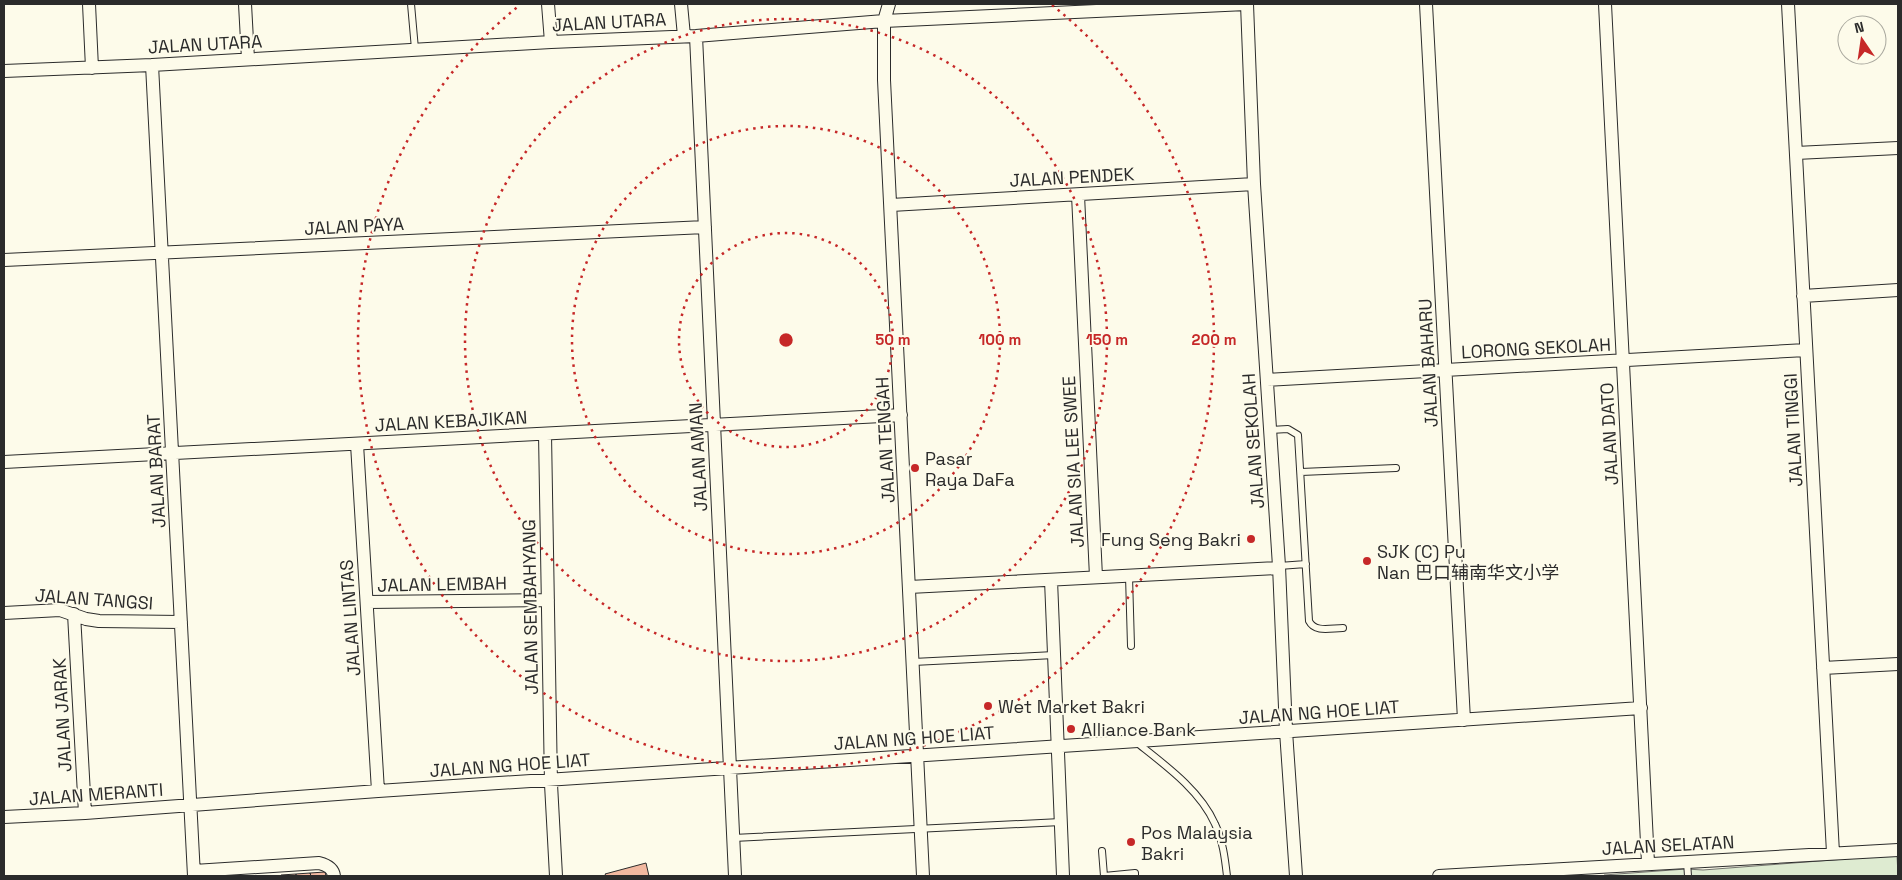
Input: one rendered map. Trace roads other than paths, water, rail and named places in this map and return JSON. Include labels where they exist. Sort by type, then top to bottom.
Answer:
[{"type":"street","points":[[89,4],[92,68]]},
{"type":"street","points":[[245,4],[248,59]]},
{"type":"street","points":[[548,4],[551,42]]},
{"type":"street","name":"JALAN TENGAH","points":[[889,4],[884,21],[884,80],[923,876]]},
{"type":"street","name":"JALAN UTARA","points":[[4,71],[152,65],[414,46],[551,42],[685,23],[884,21],[1247,4]]},
{"type":"street","name":"JALAN SEKOLAH","points":[[1247,4],[1254,184],[1279,567],[1286,731],[1296,876]]},
{"type":"street","name":"JALAN BAHARU","points":[[1426,4],[1464,720]]},
{"type":"street","name":"JALAN DATO","points":[[1605,4],[1648,855]]},
{"type":"street","name":"JALAN TINGGI","points":[[1788,4],[1833,854]]},
{"type":"street","name":"JALAN AMAN","points":[[685,23],[705,227],[735,876]]},
{"type":"street","name":"JALAN BARAT","points":[[152,65],[194,874]]},
{"type":"street","points":[[1796,153],[1898,148]]},
{"type":"street","name":"JALAN PENDEK","points":[[891,205],[1254,184]]},
{"type":"street","name":"JALAN SIA LEE SWEE","points":[[1078,194],[1096,577]]},
{"type":"street","name":"JALAN PAYA","points":[[4,260],[705,227]]},
{"type":"street","points":[[1803,296],[1898,290]]},
{"type":"street","name":"LORONG SEKOLAH","points":[[1267,380],[1806,350]]},
{"type":"street","name":"JALAN KEBAJIKAN","points":[[4,462],[901,415]]},
{"type":"street","name":"JALAN SEMBAHYANG","points":[[545,434],[551,786],[556,876]]},
{"type":"street","name":"JALAN LINTAS","points":[[357,444],[378,791]]},
{"type":"street","points":[[909,587],[1279,567]]},
{"type":"street","points":[[1051,580],[1063,876]]},
{"type":"street","name":"JALAN LEMBAH","points":[[367,602],[548,600]]},
{"type":"street","name":"JALAN TANGSI","points":[[4,613],[60,610],[86,619],[99,621],[181,622]]},
{"type":"street","name":"JALAN JARAK","points":[[74,614],[85,813]]},
{"type":"street","points":[[1823,668],[1898,664]]},
{"type":"street","name":"JALAN NG HOE LIAT","points":[[191,806],[378,791],[551,786],[730,768],[1641,708]]},
{"type":"street","name":"JALAN MERANTI","points":[[4,817],[191,806]]},
{"type":"street","name":"JALAN SELATAN","points":[[1439,876],[1605,871],[1648,855],[1687,862],[1898,850]]},
{"type":"street","points":[[194,874],[319,863],[327,865],[334,876]]},
{"type":"lane","points":[[411,4],[414,46]]},
{"type":"lane","points":[[1270,430],[1288,429],[1298,435],[1310,624],[1318,629],[1343,628]]},
{"type":"lane","points":[[1301,472],[1396,468]]},
{"type":"lane","points":[[1279,567],[1306,564]]},
{"type":"lane","points":[[1129,576],[1131,646]]},
{"type":"lane","points":[[913,662],[1054,655]]},
{"type":"lane","points":[[1136,741],[1162,762],[1198,797],[1215,824],[1224,851],[1227,876]]},
{"type":"lane","points":[[733,838],[1061,822]]},
{"type":"lane","points":[[1102,850],[1104,876],[1135,874],[1135,876]]},
{"type":"lane","points":[[1687,862],[1688,876]]},
{"type":"place","name":"Pasar Raya DaFa","points":[[915,468]]},
{"type":"place","name":"Fung Seng Bakri","points":[[1251,539]]},
{"type":"place","name":"SJK (C) Pu Nan 巴口辅南华文小学","points":[[1367,561]]},
{"type":"place","name":"Wet Market Bakri","points":[[988,706]]},
{"type":"place","name":"Alliance Bank","points":[[1071,729]]},
{"type":"place","name":"Pos Malaysia Bakri","points":[[1131,842]]}]
